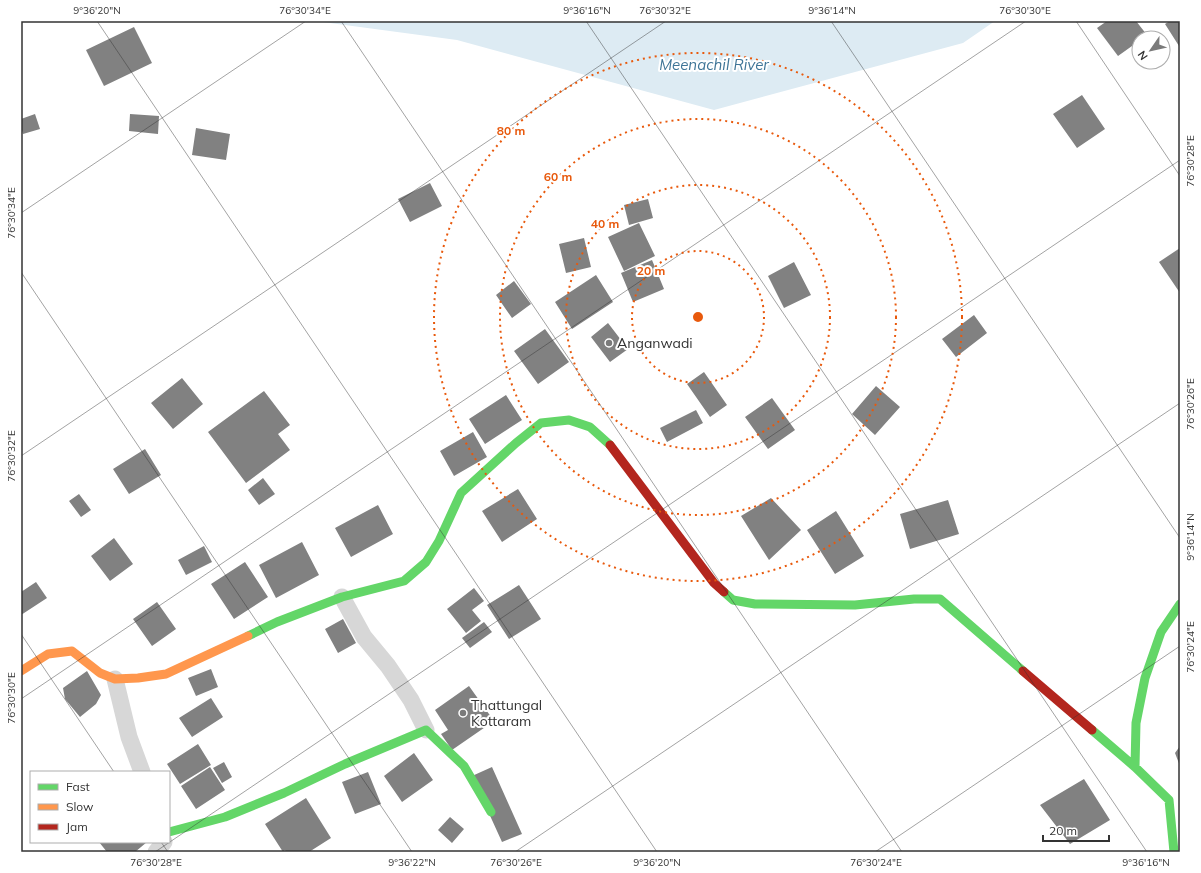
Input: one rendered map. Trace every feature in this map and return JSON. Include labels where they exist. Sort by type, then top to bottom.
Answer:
[{"type":"main road","points":[[21,671],[48,654],[72,652],[100,673],[115,678],[138,678],[166,674],[276,622],[342,597],[404,581],[426,562],[439,541],[461,493],[541,422],[569,420],[590,427],[608,442],[714,583],[733,600],[755,604],[855,605],[914,599],[940,599],[1174,802],[1174,852]]},
{"type":"main road","points":[[1135,768],[1136,723],[1145,678],[1160,632],[1180,604]]},
{"type":"main road","points":[[170,832],[225,817],[284,793],[345,764],[426,730],[464,766],[491,812]]},
{"type":"street","points":[[342,597],[364,637],[388,666],[412,700],[426,730]]},
{"type":"street","points":[[115,678],[129,737],[142,771]]},
{"type":"street","points":[[156,852],[163,843]]},
{"type":"water","name":"Meenachil River","points":[[315,21],[995,21],[963,43],[714,110],[457,40]]},
{"type":"building","points":[[1107,21],[1136,21],[1143,30],[1131,30],[1131,47],[1118,56],[1097,28]]},
{"type":"building","points":[[1170,21],[1180,21],[1180,46],[1171,33],[1171,30],[1169,30],[1165,24]]},
{"type":"building","points":[[134,27],[152,63],[104,86],[86,50]]},
{"type":"building","points":[[1082,95],[1105,129],[1077,148],[1053,114]]},
{"type":"building","points":[[35,114],[40,129],[23,134],[21,119]]},
{"type":"building","points":[[130,114],[159,116],[158,134],[129,131]]},
{"type":"building","points":[[196,128],[230,134],[226,160],[192,155]]},
{"type":"building","points":[[430,183],[442,206],[410,222],[398,199]]},
{"type":"building","points":[[648,199],[653,218],[629,225],[624,205]]},
{"type":"building","points":[[639,223],[655,256],[624,271],[608,237]]},
{"type":"building","points":[[584,238],[591,267],[566,273],[559,244]]},
{"type":"building","points":[[1180,248],[1180,293],[1159,262]]},
{"type":"building","points":[[652,260],[664,289],[633,302],[621,273]]},
{"type":"building","points":[[794,262],[811,295],[784,308],[768,276]]},
{"type":"building","points":[[596,275],[613,302],[572,329],[555,302]]},
{"type":"building","points":[[514,281],[531,304],[512,318],[496,295]]},
{"type":"building","points":[[974,315],[987,333],[956,357],[942,339]]},
{"type":"building","name":"Anganwadi","points":[[608,323],[628,349],[610,362],[591,337]]},
{"type":"building","points":[[545,329],[569,362],[538,384],[514,351]]},
{"type":"building","points":[[704,372],[727,405],[710,417],[687,384]]},
{"type":"building","points":[[182,378],[203,404],[173,429],[151,403]]},
{"type":"building","points":[[876,386],[900,407],[875,435],[852,414]]},
{"type":"building","points":[[264,391],[290,425],[278,434],[290,450],[246,483],[208,432]]},
{"type":"building","points":[[506,395],[522,420],[485,444],[469,419]]},
{"type":"building","points":[[772,398],[795,430],[768,449],[745,417]]},
{"type":"building","points":[[696,410],[703,423],[667,442],[660,428]]},
{"type":"building","points":[[473,432],[487,457],[454,476],[440,451]]},
{"type":"building","points":[[145,449],[161,475],[129,494],[113,469]]},
{"type":"building","points":[[263,478],[275,494],[259,505],[248,490]]},
{"type":"building","points":[[518,489],[537,519],[502,542],[482,511]]},
{"type":"building","points":[[79,494],[91,510],[81,517],[69,501]]},
{"type":"building","points":[[771,498],[801,530],[769,560],[741,516]]},
{"type":"building","points":[[948,500],[959,534],[910,549],[900,514]]},
{"type":"building","points":[[378,505],[393,534],[351,557],[335,528]]},
{"type":"building","points":[[836,511],[864,556],[835,574],[807,530]]},
{"type":"building","points":[[114,538],[133,564],[110,581],[91,556]]},
{"type":"building","points":[[302,542],[319,575],[276,598],[259,565]]},
{"type":"building","points":[[204,546],[212,562],[186,575],[178,560]]},
{"type":"building","points":[[245,562],[268,597],[234,619],[211,584]]},
{"type":"building","points":[[36,582],[47,598],[21,615],[21,592]]},
{"type":"building","points":[[519,585],[541,619],[509,639],[487,605]]},
{"type":"building","points":[[474,588],[484,601],[472,610],[481,621],[466,633],[447,609]]},
{"type":"building","points":[[157,602],[176,629],[152,646],[133,619]]},
{"type":"building","points":[[343,619],[356,643],[338,653],[325,629]]},
{"type":"building","points":[[484,622],[492,632],[470,648],[462,638]]},
{"type":"building","points":[[211,669],[218,687],[196,696],[188,678]]},
{"type":"building","points":[[87,671],[101,695],[96,704],[80,717],[65,699],[63,688]]},
{"type":"building","points":[[469,686],[494,721],[452,750],[441,734],[448,730],[435,710]]},
{"type":"building","points":[[211,698],[223,717],[192,737],[179,718]]},
{"type":"building","points":[[198,744],[211,765],[180,784],[167,764]]},
{"type":"building","points":[[1180,746],[1180,766],[1175,753]]},
{"type":"building","points":[[414,753],[433,780],[402,802],[384,776]]},
{"type":"building","points":[[224,762],[232,777],[222,783],[213,768]]},
{"type":"building","points":[[210,767],[225,790],[196,809],[181,786]]},
{"type":"building","points":[[492,767],[522,834],[502,842],[472,776]]},
{"type":"building","points":[[368,772],[381,804],[355,814],[342,782]]},
{"type":"building","points":[[1084,779],[1110,820],[1070,844],[1040,805]]},
{"type":"building","points":[[306,798],[331,838],[309,852],[286,852],[285,850],[283,852],[265,824]]},
{"type":"building","points":[[450,817],[464,829],[452,843],[438,830]]},
{"type":"building","points":[[100,843],[146,843],[135,852],[107,852]]},
{"type":"traffic: fast","points":[[248,636],[277,622],[342,597],[404,581],[426,562],[439,541],[461,493],[516,443],[541,423],[569,420],[590,427],[610,445]]},
{"type":"traffic: fast","points":[[724,592],[733,600],[755,604],[855,605],[914,599],[940,599],[1023,671]]},
{"type":"traffic: fast","points":[[1135,767],[1136,723],[1145,678],[1161,632],[1180,604]]},
{"type":"traffic: fast","points":[[170,832],[225,817],[284,793],[345,764],[426,730],[464,766],[491,812]]},
{"type":"traffic: fast","points":[[1092,730],[1135,767],[1169,800],[1174,852]]},
{"type":"traffic: slow","points":[[21,671],[48,654],[72,651],[100,673],[115,679],[138,678],[166,674],[248,636]]},
{"type":"traffic: jam","points":[[610,445],[714,583],[724,592]]},
{"type":"traffic: jam","points":[[1023,671],[1092,730]]},
{"type":"place","name":"Anganwadi","points":[[609,343]]},
{"type":"place","name":"Thattungal Kottaram","points":[[463,713]]}]
